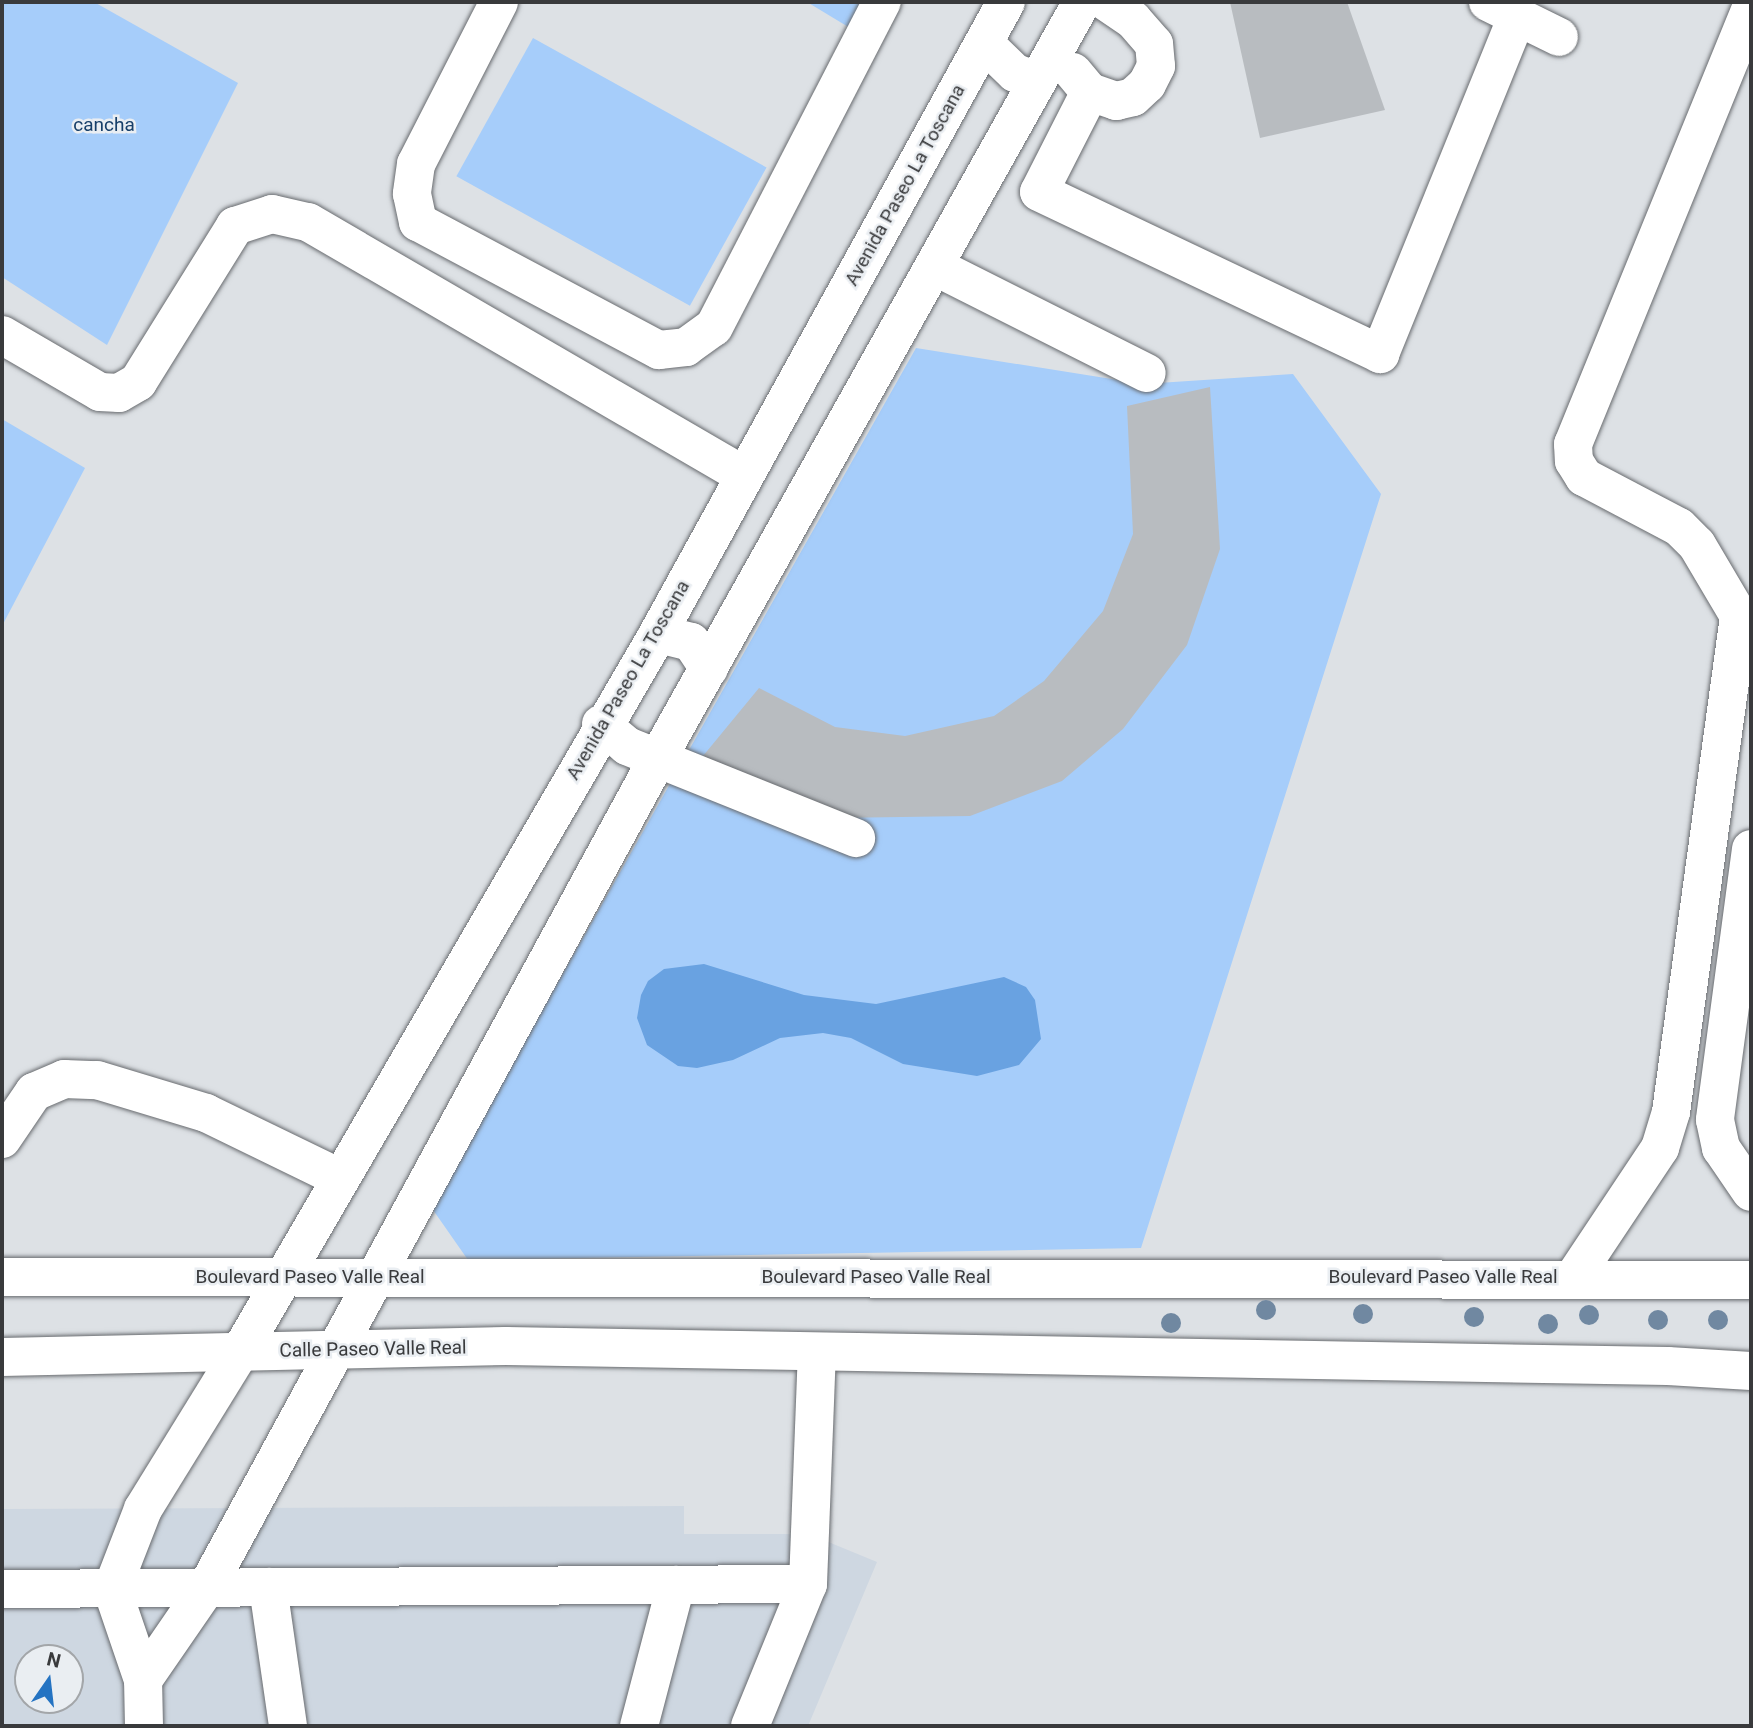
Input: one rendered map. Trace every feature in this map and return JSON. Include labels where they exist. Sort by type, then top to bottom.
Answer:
[{"type":"street","points":[[499,2],[416,164],[412,194],[418,222],[659,350],[686,346],[714,327],[881,2]]},
{"type":"street","name":"Avenida Paseo La Toscana","points":[[111,1589],[163,1470],[240,1352],[281,1276],[601,724],[655,639],[1006,2]]},
{"type":"street","points":[[143,1680],[207,1587],[336,1350],[372,1278],[659,756],[1082,2]]},
{"type":"street","points":[[984,43],[1015,73],[1047,65],[1090,92],[1116,101],[1133,97],[1147,84],[1156,66],[1154,44],[1133,20],[1106,2]]},
{"type":"street","points":[[1574,1277],[1660,1148],[1671,1112],[1745,617],[1697,545],[1679,527],[1584,477],[1574,461],[1573,444],[1751,8]]},
{"type":"street","points":[[1090,92],[1039,192],[1380,354],[1502,9],[1559,37]]},
{"type":"street","points":[[2,335],[100,392],[120,393],[138,382],[235,226],[272,215],[308,222],[745,476]]},
{"type":"street","points":[[934,266],[1147,373]]},
{"type":"street","points":[[510,339],[535,284]]},
{"type":"street","points":[[655,639],[667,636],[691,642],[709,668]]},
{"type":"street","points":[[601,724],[627,746],[659,756],[740,795],[856,838]]},
{"type":"street","points":[[1751,849],[1715,1120],[1721,1148],[1751,1192]]},
{"type":"street","points":[[2,1139],[34,1092],[64,1079],[97,1080],[206,1114],[340,1178]]},
{"type":"street","name":"Boulevard Paseo Valle Real","points":[[2,1277],[1574,1277],[1751,1280]]},
{"type":"street","name":"Calle Paseo Valle Real","points":[[240,1352],[506,1346],[817,1352]]},
{"type":"street","points":[[2,1357],[240,1352]]},
{"type":"street","points":[[750,1726],[807,1584],[817,1352],[1668,1366],[1751,1371]]},
{"type":"street","points":[[2,1589],[807,1584]]},
{"type":"street","points":[[639,1726],[676,1585]]},
{"type":"street","points":[[268,1587],[288,1726]]},
{"type":"street","points":[[111,1589],[143,1680],[144,1726]]},
{"type":"shaded area","points":[[704,964],[804,995],[876,1004],[1004,977],[1026,987],[1035,1000],[1041,1039],[1019,1065],[977,1076],[903,1064],[851,1038],[823,1033],[780,1038],[733,1060],[697,1068],[678,1066],[647,1045],[637,1018],[641,995],[648,981],[664,969]]},
{"type":"shaded area","points":[[684,1506],[684,1534],[809,1534],[877,1562],[808,1726],[2,1726],[2,1509]]},
{"type":"green space","name":"cancha","points":[[2,2],[94,2],[238,83],[107,345],[2,277]]},
{"type":"green space","points":[[807,2],[863,2],[850,28]]},
{"type":"green space","points":[[533,38],[767,167],[690,306],[456,176]]},
{"type":"green space","points":[[916,348],[1143,384],[1293,374],[1381,494],[1141,1248],[468,1260],[431,1207]]},
{"type":"green space","points":[[2,419],[85,468],[2,626]]},
{"type":"building","points":[[1230,2],[1347,2],[1385,110],[1260,138]]},
{"type":"building","points":[[1210,387],[1220,549],[1187,645],[1123,729],[1062,781],[970,816],[834,818],[703,756],[759,688],[835,727],[905,736],[994,716],[1044,681],[1103,611],[1133,534],[1127,406]]}]
